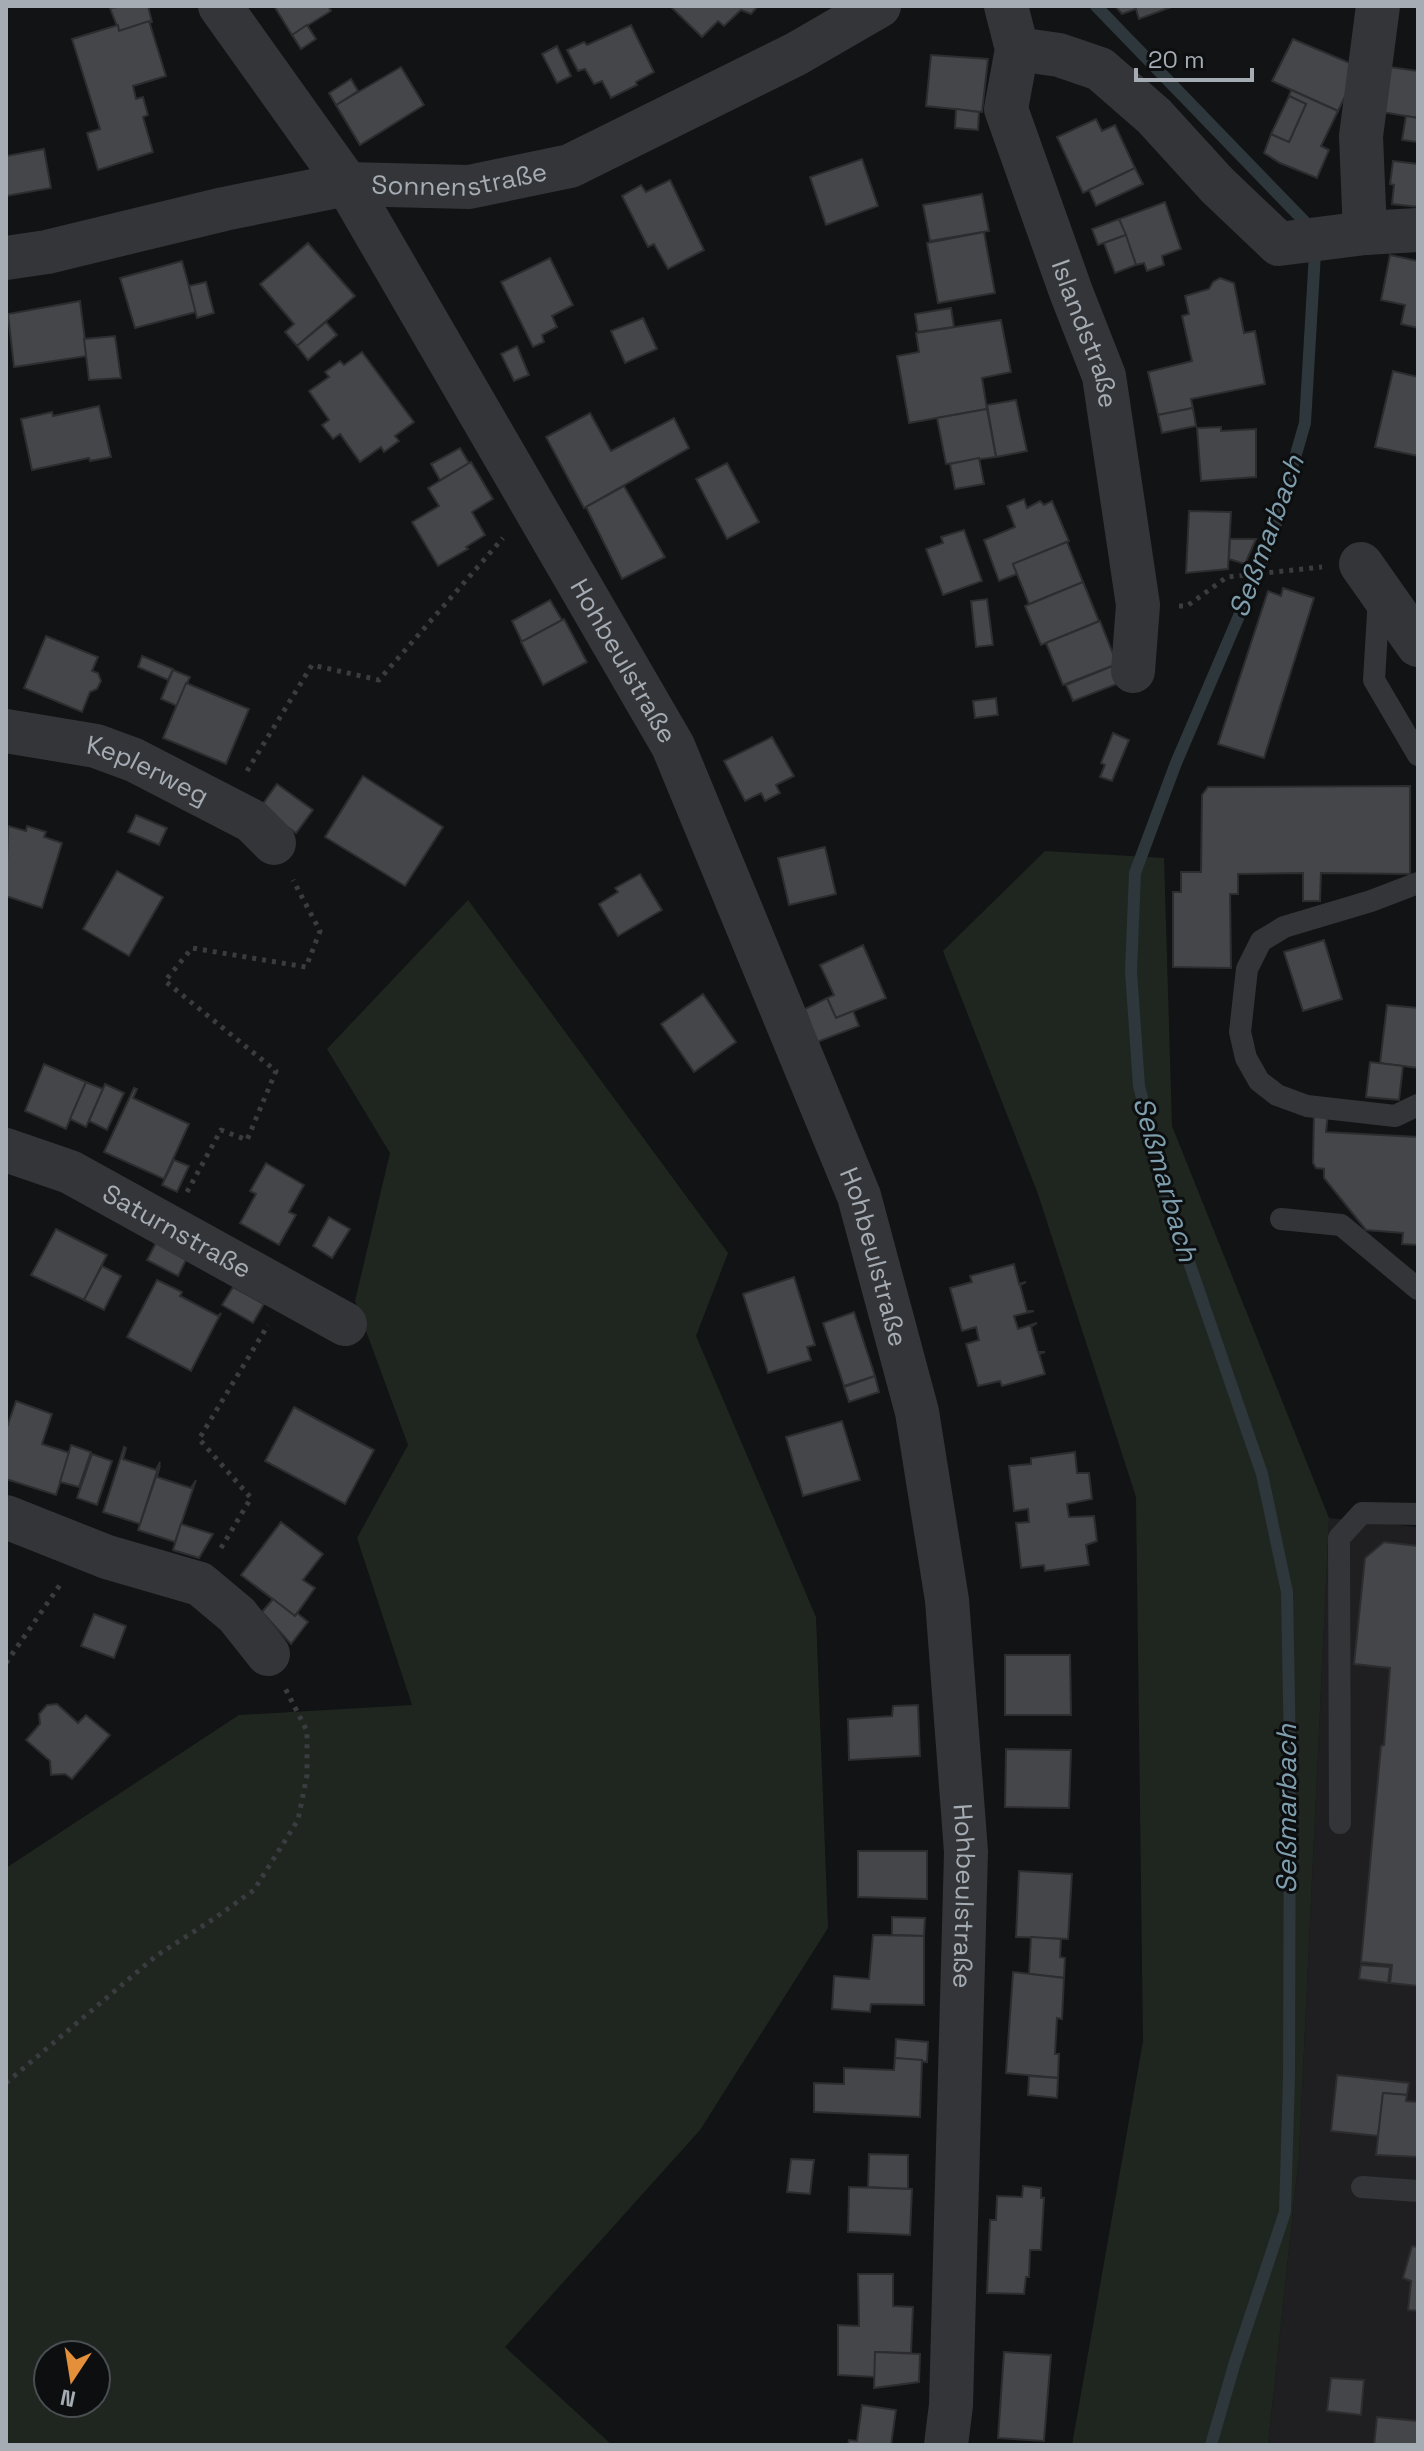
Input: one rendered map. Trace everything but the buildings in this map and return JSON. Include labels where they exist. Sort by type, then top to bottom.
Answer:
[{"type":"street","name":"Hohbeulstraße","points":[[220,6],[347,184],[673,746],[859,1196],[917,1412],[947,1600],[966,1852],[951,2405],[946,2445]]},
{"type":"street","name":"Sonnenstraße","points":[[6,258],[47,252],[224,209],[347,184],[469,187],[570,166],[796,54],[879,6]]},
{"type":"street","name":"Islandstraße","points":[[1006,6],[1017,49],[1006,109],[1104,376],[1138,605],[1133,671]]},
{"type":"street","points":[[1356,234],[1361,136],[1378,6]]},
{"type":"street","points":[[1017,49],[1059,55],[1100,69],[1154,116],[1217,185],[1279,244],[1418,230]]},
{"type":"street","points":[[1370,578],[1418,645]]},
{"type":"street","name":"Keplerweg","points":[[6,731],[96,746],[134,760],[252,821],[274,843]]},
{"type":"street","name":"Saturnstraße","points":[[6,1150],[70,1172],[345,1324]]},
{"type":"street","points":[[6,1517],[85,1548],[200,1584],[237,1615],[268,1654]]},
{"type":"lane","points":[[1370,578],[1374,680],[1418,755]]},
{"type":"lane","points":[[1418,883],[1371,901],[1284,927],[1261,941],[1247,969],[1240,1032],[1246,1058],[1259,1081],[1277,1095],[1307,1106],[1395,1116],[1418,1105]]},
{"type":"lane","points":[[1281,1219],[1341,1225],[1418,1289]]},
{"type":"lane","points":[[1340,1823],[1339,1538],[1362,1513],[1418,1514]]},
{"type":"lane","points":[[1362,2187],[1418,2191]]},
{"type":"path","points":[[227,808],[312,665],[379,680],[533,504]]},
{"type":"path","points":[[1138,605],[1187,606],[1227,577],[1281,570]]},
{"type":"path","points":[[168,1227],[221,1130],[247,1140],[276,1071],[165,981],[192,948],[306,967],[320,931],[274,843]]},
{"type":"path","points":[[200,1584],[251,1498],[199,1439],[250,1351],[289,1293]]},
{"type":"path","points":[[6,1663],[85,1548]]},
{"type":"path","points":[[6,2083],[156,1956],[254,1890],[298,1820],[307,1775],[307,1731],[268,1654]]},
{"type":"shaded area","points":[[1045,851],[1164,858],[1172,1126],[1329,1518],[1299,2155],[1268,2445],[1072,2445],[1143,2041],[1136,1497],[1038,1194],[943,951]]},
{"type":"shaded area","points":[[468,900],[728,1253],[696,1336],[816,1617],[828,1928],[700,2130],[505,2347],[612,2445],[6,2445],[6,1868],[239,1715],[412,1705],[357,1538],[408,1445],[355,1301],[390,1153],[327,1049]]},
{"type":"shaded area","points":[[1329,1518],[1418,1527],[1418,2445],[1268,2445],[1299,2155]]},
{"type":"waterway","name":"Seßmarbach","points":[[1096,6],[1307,224],[1315,253],[1305,423],[1271,541],[1176,763],[1135,873],[1131,971],[1139,1086],[1168,1201],[1262,1474],[1287,1592],[1289,2076],[1285,2212],[1211,2445]]}]
